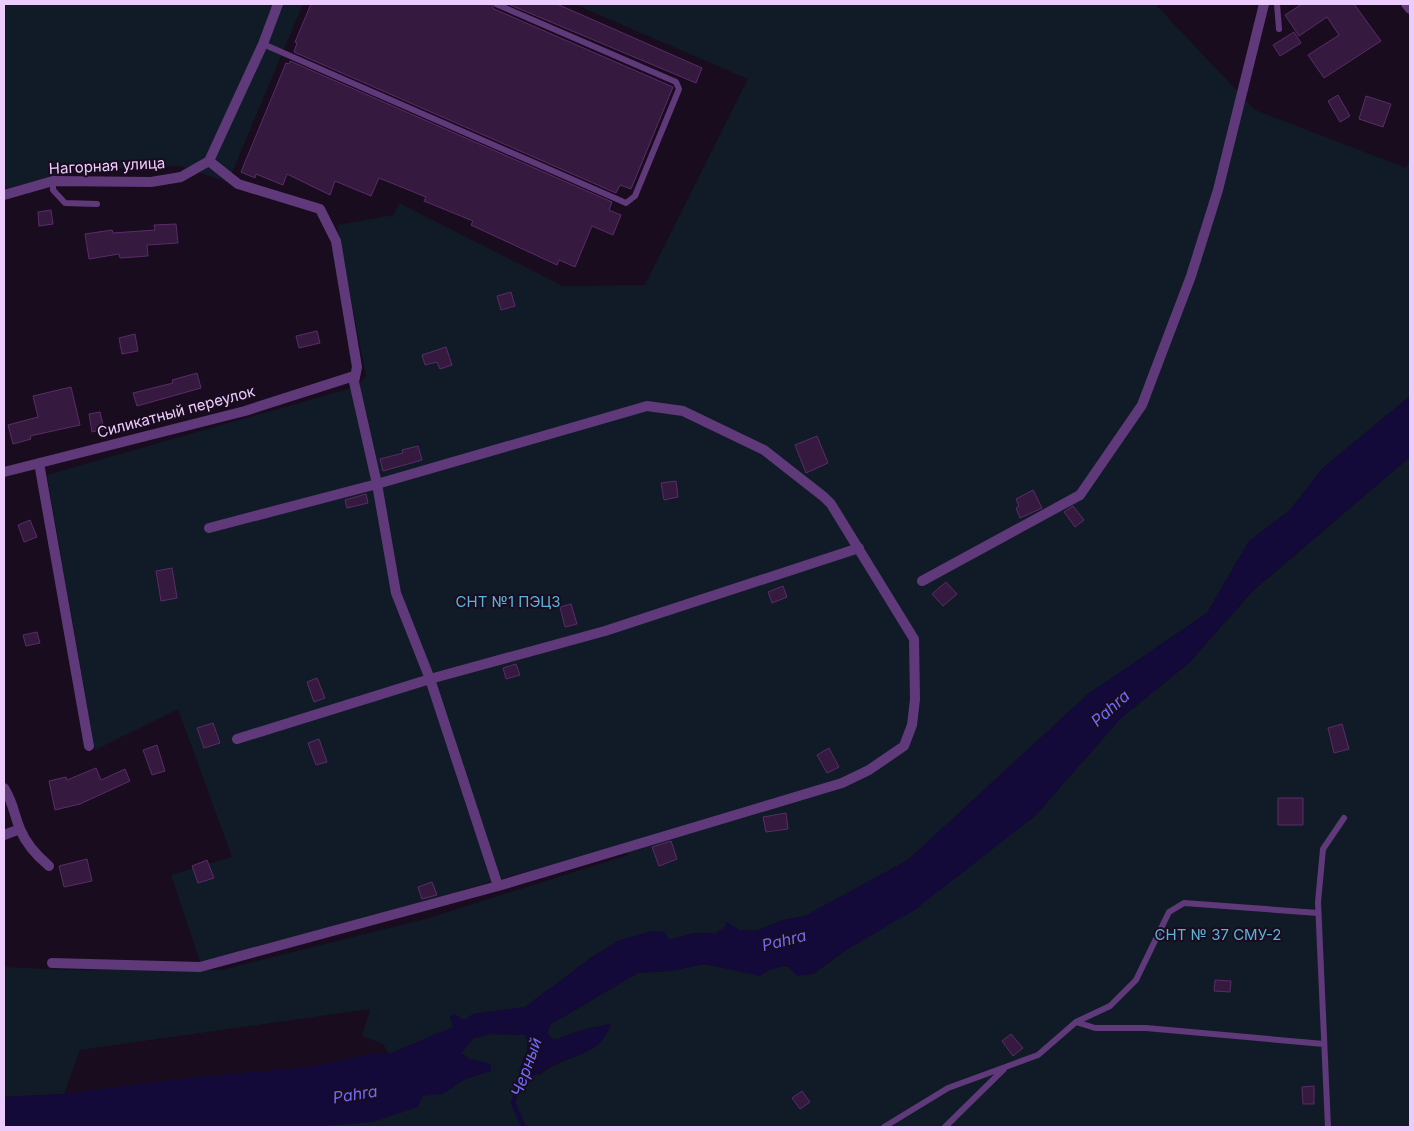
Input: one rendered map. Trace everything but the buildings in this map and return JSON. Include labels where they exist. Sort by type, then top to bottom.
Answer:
[{"type":"street","points":[[278,4],[209,161],[238,184],[320,209],[336,241],[357,367],[354,376],[377,484],[396,593],[430,679],[498,886]]},
{"type":"street","points":[[922,581],[1080,495],[1142,405],[1191,276],[1218,190],[1264,4]]},
{"type":"street","points":[[1406,4],[1410,9]]},
{"type":"street","name":"Нагорная улица","points":[[4,195],[53,181],[151,182],[182,177],[209,161]]},
{"type":"street","name":"Силикатный переулок","points":[[4,472],[245,411],[354,376]]},
{"type":"street","points":[[52,963],[200,967],[498,886],[842,783],[869,770],[904,746],[912,725],[914,638],[831,504],[764,450],[683,411],[647,406],[377,484],[209,528]]},
{"type":"street","points":[[39,463],[89,746]]},
{"type":"street","points":[[237,740],[430,679],[605,631],[859,548]]},
{"type":"street","points":[[4,788],[13,802],[20,829],[33,852],[48,866]]},
{"type":"street","points":[[4,835],[20,829]]},
{"type":"lane","points":[[262,44],[626,203],[636,196],[679,89],[676,82],[496,4]]},
{"type":"lane","points":[[1277,4],[1279,29]]},
{"type":"lane","points":[[53,181],[53,190],[65,203],[97,204]]},
{"type":"lane","points":[[1328,1127],[1318,913],[1323,849],[1344,818]]},
{"type":"lane","points":[[884,1127],[948,1088],[981,1074],[1005,1068],[1038,1055],[1076,1022],[1110,1006],[1136,980],[1169,912],[1184,903],[1318,913]]},
{"type":"lane","points":[[1076,1022],[1095,1028],[1146,1028],[1324,1044]]},
{"type":"lane","points":[[945,1127],[1005,1068]]},
{"type":"green space","points":[[4,4],[303,4],[228,182],[180,166],[81,170],[4,189]]},
{"type":"green space","name":"СНТ №1 ПЭЦЗ","points":[[574,4],[1155,4],[1255,110],[1406,168],[1410,158],[1410,396],[1323,468],[1289,511],[1249,541],[1207,613],[1088,694],[908,860],[805,916],[783,920],[756,931],[739,930],[726,922],[725,927],[715,934],[692,934],[670,940],[664,932],[653,931],[620,940],[592,957],[525,1007],[474,1014],[453,1027],[389,1054],[383,1044],[362,1036],[370,1009],[80,1050],[64,1094],[4,1097],[4,967],[66,970],[221,970],[429,918],[628,855],[620,845],[217,960],[200,962],[171,875],[232,857],[178,709],[95,750],[47,475],[355,387],[366,376],[337,225],[394,215],[399,203],[563,286],[645,285],[748,79]]},
{"type":"green space","name":"СНТ № 37 СМУ-2","points":[[1410,457],[1410,1127],[308,1127],[447,1091],[465,1079],[485,1073],[488,1063],[469,1059],[461,1053],[474,1038],[490,1034],[525,1035],[528,1048],[522,1061],[540,1075],[549,1068],[580,1055],[599,1044],[606,1035],[610,1024],[582,1030],[554,1040],[547,1033],[551,1024],[638,973],[671,971],[704,964],[760,975],[780,967],[792,967],[813,974],[1035,816],[1121,718],[1189,663],[1253,591]]},
{"type":"water","name":"Pahra","points":[[1410,396],[1410,457],[1253,590],[1189,663],[1121,718],[1035,816],[916,909],[838,955],[813,974],[797,976],[787,965],[769,970],[760,976],[704,964],[671,971],[638,973],[551,1024],[547,1033],[554,1040],[582,1030],[611,1024],[602,1041],[589,1051],[556,1063],[539,1074],[531,1075],[519,1071],[528,1045],[525,1035],[490,1034],[474,1038],[461,1053],[469,1059],[491,1064],[491,1071],[465,1079],[442,1094],[423,1096],[418,1107],[373,1122],[308,1127],[4,1127],[4,1097],[64,1094],[195,1077],[309,1067],[369,1054],[389,1054],[453,1027],[450,1016],[455,1014],[464,1020],[473,1014],[525,1007],[592,957],[620,940],[653,931],[664,932],[670,940],[695,933],[715,934],[725,927],[726,922],[739,930],[756,931],[783,920],[805,916],[908,860],[1088,694],[1207,613],[1249,541],[1289,511],[1323,468]]},
{"type":"waterway","name":"Черный","points":[[524,1068],[513,1103],[524,1127]]}]
